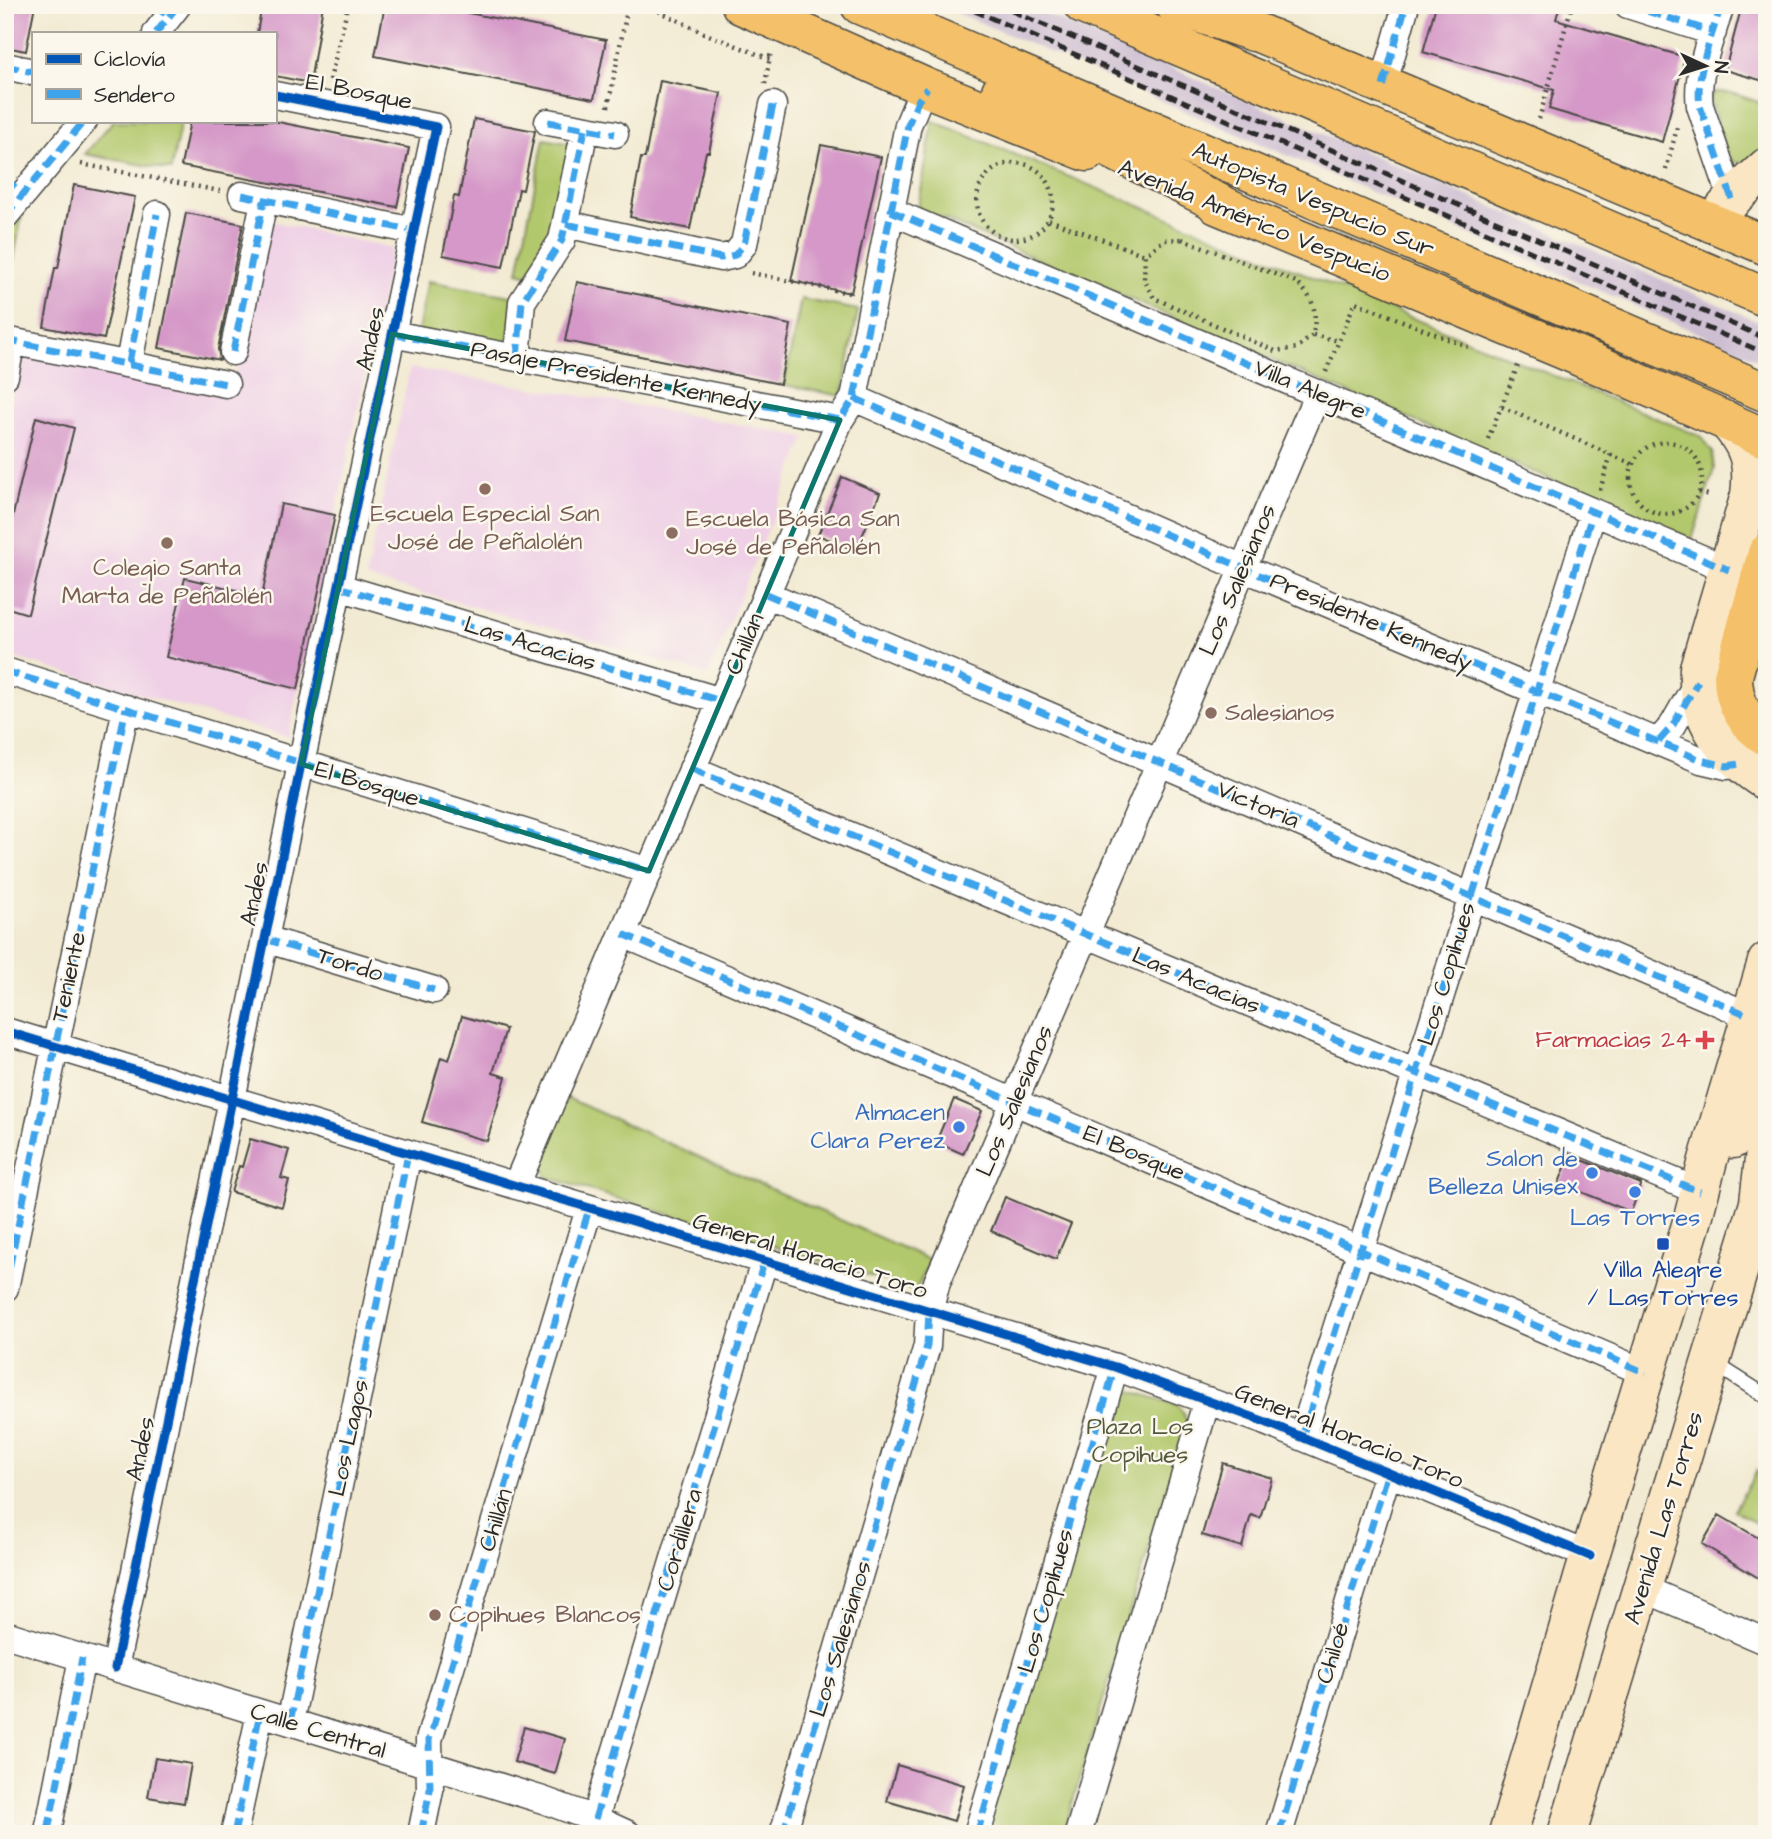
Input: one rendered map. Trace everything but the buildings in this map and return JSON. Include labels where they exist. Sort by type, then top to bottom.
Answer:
[{"type":"main road","name":"Avenida Américo Vespucio","points":[[741,5],[927,88],[1249,218],[1767,439]]},
{"type":"main road","points":[[839,5],[1104,146],[1249,218]]},
{"type":"main road","name":"Autopista Vespucio Sur","points":[[860,5],[1767,393]]},
{"type":"main road","points":[[1083,5],[1767,298]]},
{"type":"main road","points":[[1175,5],[1253,32]]},
{"type":"main road","points":[[1194,5],[1382,86],[1722,211],[1767,246]]},
{"type":"main road","points":[[1722,211],[1767,167]]},
{"type":"main road","points":[[1727,421],[1747,449],[1752,481],[1698,681],[1709,723],[1727,751],[1753,773]]},
{"type":"main road","points":[[1767,553],[1735,664],[1733,682],[1737,704],[1744,716],[1758,732],[1767,737]]},
{"type":"main road","points":[[1508,1834],[1767,962]]},
{"type":"main road","points":[[1696,1207],[1767,1070]]},
{"type":"main road","name":"Avenida Las Torres","points":[[1567,1834],[1763,1190],[1767,1134]]},
{"type":"main road","points":[[1587,1566],[1610,1554],[1620,1556],[1630,1560],[1643,1587]]},
{"type":"street","points":[[1382,86],[1406,5]]},
{"type":"street","points":[[1628,5],[1713,32]]},
{"type":"street","points":[[1721,5],[1699,80],[1698,93],[1722,211]]},
{"type":"street","points":[[5,66],[32,72]]},
{"type":"street","name":"Chillán","points":[[516,1186],[840,420],[854,398],[908,125],[927,88]]},
{"type":"street","name":"El Bosque","points":[[276,95],[436,127]]},
{"type":"street","points":[[566,224],[720,258],[735,255],[744,244],[773,105]]},
{"type":"street","points":[[517,358],[522,302],[562,240],[601,132],[548,121]]},
{"type":"street","points":[[5,216],[14,186],[53,158],[83,122]]},
{"type":"street","name":"Andes","points":[[115,1668],[301,764],[436,127]]},
{"type":"street","points":[[233,352],[253,198],[414,231]]},
{"type":"street","name":"Villa Alegre","points":[[891,211],[1729,570]]},
{"type":"street","points":[[129,363],[157,214]]},
{"type":"street","name":"Pasaje Presidente Kennedy","points":[[392,334],[840,420]]},
{"type":"street","points":[[5,376],[9,341],[226,384]]},
{"type":"street","name":"Los Salesianos","points":[[783,1834],[927,1346],[929,1312],[937,1282],[1318,393]]},
{"type":"street","name":"Presidente Kennedy","points":[[854,398],[1243,568],[1536,691],[1710,763],[1753,773]]},
{"type":"street","name":"Los Copihues","points":[[1302,1437],[1593,512]]},
{"type":"street","name":"Las Acacias","points":[[339,587],[721,701]]},
{"type":"street","name":"Victoria","points":[[766,594],[1751,1016]]},
{"type":"street","name":"El Bosque","points":[[5,671],[649,871]]},
{"type":"street","points":[[1659,741],[1673,725],[1698,681]]},
{"type":"street","name":"Teniente","points":[[5,1288],[126,708]]},
{"type":"street","name":"Las Acacias","points":[[692,769],[1416,1073],[1696,1207]]},
{"type":"street","name":"El Bosque","points":[[623,934],[1646,1373]]},
{"type":"street","name":"Tordo","points":[[265,939],[434,990]]},
{"type":"street","name":"General Horacio Toro","points":[[5,1031],[1115,1367],[1207,1400],[1388,1472],[1587,1566]]},
{"type":"street","name":"Los Lagos","points":[[290,1722],[408,1153]]},
{"type":"street","name":"Chillán","points":[[421,1834],[430,1790],[429,1740],[590,1209]]},
{"type":"street","name":"Cordillera","points":[[611,1828],[764,1262]]},
{"type":"street","name":"Los Copihues","points":[[977,1834],[1115,1367]]},
{"type":"street","points":[[1078,1834],[1207,1400]]},
{"type":"street","name":"Chiloé","points":[[1279,1834],[1388,1472]]},
{"type":"street","points":[[1643,1587],[1767,1643]]},
{"type":"street","name":"Calle Central","points":[[5,1634],[429,1765],[611,1828]]},
{"type":"street","points":[[48,1831],[82,1658]]},
{"type":"street","points":[[234,1834],[260,1713]]},
{"type":"lane","points":[[1712,1361],[1767,1397]]},
{"type":"path","points":[[325,105],[348,5]]},
{"type":"path","points":[[601,132],[628,5]]},
{"type":"path","points":[[646,5],[706,34],[770,60]]},
{"type":"path","points":[[1538,122],[1572,5]]},
{"type":"path","points":[[53,158],[253,198]]},
{"type":"path","points":[[1007,163],[1032,166],[1048,181],[1053,194],[1049,219],[1035,234],[1023,239],[1009,239],[995,234],[985,225],[978,211],[978,191],[984,179],[989,172],[1007,163]]},
{"type":"path","points":[[1049,219],[1145,256]]},
{"type":"path","points":[[1182,239],[1296,282],[1307,293],[1317,314],[1313,335],[1297,348],[1275,351],[1154,298],[1144,278],[1145,256],[1164,240],[1182,239]]},
{"type":"path","points":[[1318,393],[1355,302],[1480,352]]},
{"type":"path","points":[[1313,335],[1339,341]]},
{"type":"path","points":[[1479,463],[1522,355]]},
{"type":"path","points":[[1505,362],[1518,367]]},
{"type":"path","points":[[1502,407],[1633,464]]},
{"type":"path","points":[[1669,442],[1683,446],[1694,456],[1701,470],[1699,492],[1692,504],[1679,512],[1666,515],[1652,512],[1640,504],[1632,492],[1630,478],[1633,464],[1641,452],[1654,444],[1669,442]]},
{"type":"path","points":[[1593,512],[1611,454]]},
{"type":"path","points":[[1699,492],[1711,496]]},
{"type":"highlighted area","points":[[392,334],[840,420],[649,871],[301,764]]},
{"type":"shaded area","points":[[940,5],[1025,5],[1767,325],[1767,363]]},
{"type":"shaded area","name":"Colegio Santa Marta de Peñalolén","points":[[270,221],[392,248],[288,737],[5,655],[5,432],[21,347],[231,395]]},
{"type":"shaded area","points":[[410,368],[606,400],[806,437],[708,675],[556,629],[366,578]]},
{"type":"green space","points":[[1717,92],[1732,93],[1764,104],[1762,128],[1767,139],[1767,148],[1755,160],[1737,163],[1726,155],[1710,97]]},
{"type":"green space","points":[[933,121],[1700,436],[1712,452],[1714,469],[1692,540],[918,208]]},
{"type":"green space","points":[[112,122],[181,122],[171,170],[85,154]]},
{"type":"green space","points":[[544,139],[572,144],[554,237],[529,275],[518,272]]},
{"type":"green space","points":[[23,210],[5,307],[5,232]]},
{"type":"green space","points":[[428,281],[516,297],[507,347],[418,331]]},
{"type":"green space","points":[[801,299],[858,310],[842,396],[784,385]]},
{"type":"green space","points":[[567,1098],[930,1260],[916,1290],[547,1177],[540,1155]]},
{"type":"green space","name":"Plaza Los Copihues","points":[[1115,1386],[1178,1405],[1187,1421],[1063,1834],[985,1834]]},
{"type":"green space","points":[[1757,1471],[1767,1477],[1767,1530],[1734,1510]]},
{"type":"railway","points":[[961,5],[1767,354]]},
{"type":"railway","points":[[998,5],[1767,339]]},
{"type":"marked path","points":[[154,5],[169,17]]},
{"type":"marked path","points":[[157,32],[178,5]]},
{"type":"marked path","points":[[1383,86],[1406,5]]},
{"type":"marked path","points":[[1628,5],[1713,32]]},
{"type":"marked path","points":[[1721,5],[1705,55],[1699,93],[1700,106],[1732,199]]},
{"type":"marked path","points":[[5,66],[32,72]]},
{"type":"marked path","points":[[392,334],[840,420],[854,398],[908,125],[927,88]]},
{"type":"marked path","points":[[566,224],[721,258],[735,255],[744,244],[773,105]]},
{"type":"marked path","points":[[5,216],[83,122]]},
{"type":"marked path","points":[[548,122],[615,134]]},
{"type":"marked path","points":[[517,358],[522,302],[562,240],[585,129]]},
{"type":"marked path","points":[[5,178],[23,195]]},
{"type":"marked path","points":[[242,195],[414,231]]},
{"type":"marked path","points":[[233,352],[264,201]]},
{"type":"marked path","points":[[891,211],[1729,570]]},
{"type":"marked path","points":[[129,363],[157,214]]},
{"type":"marked path","points":[[5,340],[226,384]]},
{"type":"marked path","points":[[5,376],[12,342]]},
{"type":"marked path","points":[[854,398],[1243,568],[1701,760],[1727,766],[1740,764]]},
{"type":"marked path","points":[[1302,1437],[1593,512]]},
{"type":"marked path","points":[[339,587],[721,701]]},
{"type":"marked path","points":[[766,594],[1750,1016]]},
{"type":"marked path","points":[[5,671],[649,871]]},
{"type":"marked path","points":[[1659,741],[1673,725],[1698,681]]},
{"type":"marked path","points":[[5,1288],[126,708]]},
{"type":"marked path","points":[[692,769],[1700,1192]]},
{"type":"marked path","points":[[623,934],[1646,1373]]},
{"type":"marked path","points":[[265,939],[434,990]]},
{"type":"marked path","points":[[290,1722],[408,1154]]},
{"type":"marked path","points":[[421,1834],[430,1790],[429,1740],[589,1209]]},
{"type":"marked path","points":[[595,1819],[764,1262]]},
{"type":"marked path","points":[[783,1834],[927,1346],[929,1312]]},
{"type":"marked path","points":[[977,1834],[1115,1367]]},
{"type":"marked path","points":[[1279,1834],[1388,1472]]},
{"type":"marked path","points":[[48,1831],[82,1658]]},
{"type":"marked path","points":[[234,1834],[260,1713]]},
{"type":"marked path","points":[[610,1834],[612,1826]]},
{"type":"cycle path","points":[[115,1668],[301,764],[436,127],[276,95]]},
{"type":"cycle path","points":[[5,1031],[1115,1367],[1263,1421],[1590,1556]]},
{"type":"place","name":"Escuela Especial San José de Peñalolén","points":[[485,489]]},
{"type":"place","name":"Escuela Básica San José de Peñalolén","points":[[672,533]]},
{"type":"place","name":"Colegio Santa Marta de Peñalolén","points":[[167,543]]},
{"type":"place","name":"Salesianos","points":[[1211,713]]},
{"type":"place","name":"Farmacias 24","points":[[1705,1040]]},
{"type":"place","name":"Almacen Clara Perez","points":[[959,1127]]},
{"type":"place","name":"Salon de Belleza Unisex","points":[[1592,1173]]},
{"type":"place","name":"Las Torres","points":[[1635,1192]]},
{"type":"place","name":"Villa Alegre / Las Torres","points":[[1663,1244]]},
{"type":"place","name":"Copihues Blancos","points":[[435,1615]]}]
